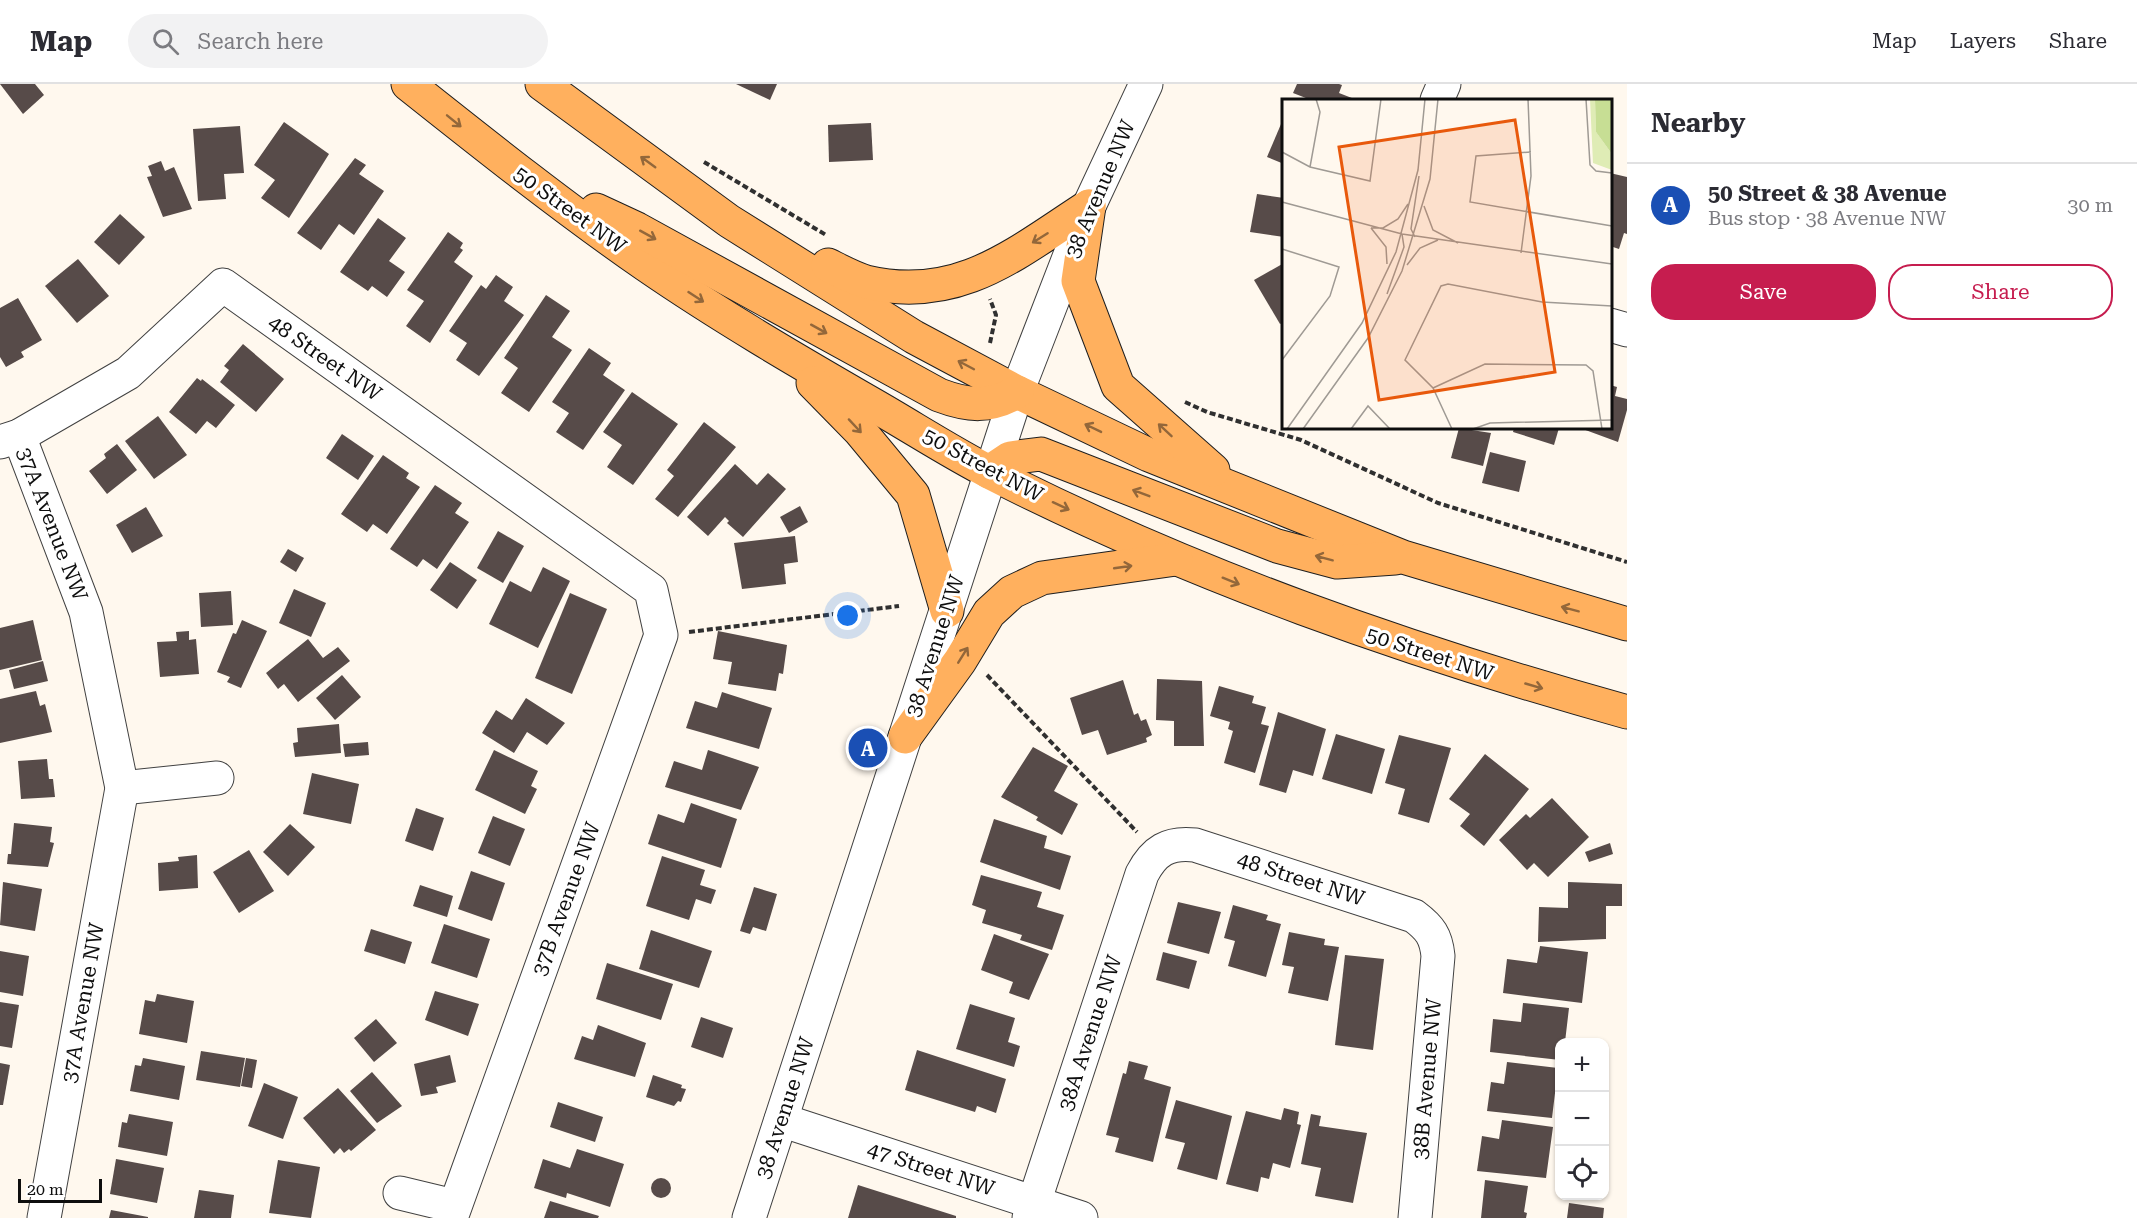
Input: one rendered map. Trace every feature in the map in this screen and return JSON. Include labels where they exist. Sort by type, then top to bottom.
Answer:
[{"type":"main road","name":"50 Street NW","points":[[408,84],[519,173],[648,266],[785,354],[989,472],[1176,559],[1339,624],[1495,676],[1627,712]]},
{"type":"main road","points":[[542,84],[729,221],[914,338],[1017,392],[1149,455],[1403,558],[1627,624]]},
{"type":"main road","points":[[519,173],[636,229],[939,395],[962,403],[982,405],[1002,401],[1017,392]]},
{"type":"main road","points":[[729,221],[864,281],[929,288],[954,283],[1001,262],[1089,206]]},
{"type":"main road","points":[[1089,206],[1078,281],[1118,386],[1173,437],[1243,494]]},
{"type":"main road","points":[[785,354],[860,431],[913,495],[947,611]]},
{"type":"main road","points":[[989,472],[1010,458],[1041,454],[1277,546],[1337,562],[1403,558]]},
{"type":"main road","points":[[905,737],[960,661],[989,613],[1012,592],[1042,578],[1176,559]]},
{"type":"street","name":"38 Avenue NW","points":[[749,1218],[947,611],[989,472],[1017,392],[1089,206],[1146,84]]},
{"type":"street","points":[[1437,99],[1444,84]]},
{"type":"street","name":"48 Street NW","points":[[9,439],[128,373],[223,285],[651,590],[661,635]]},
{"type":"street","points":[[1612,325],[1627,330]]},
{"type":"street","name":"37A Avenue NW","points":[[9,439],[86,612],[122,788],[44,1218]]},
{"type":"street","name":"37B Avenue NW","points":[[400,1194],[453,1212],[661,635]]},
{"type":"street","points":[[122,788],[217,778]]},
{"type":"street","name":"48 Street NW","points":[[1156,852],[1169,845],[1194,845],[1414,916],[1427,926],[1436,939]]},
{"type":"street","name":"38A Avenue NW","points":[[1032,1210],[1142,874],[1156,852]]},
{"type":"street","name":"38B Avenue NW","points":[[1415,1218],[1438,956],[1436,939]]},
{"type":"street","name":"47 Street NW","points":[[781,1120],[1032,1210],[1081,1218]]},
{"type":"path","points":[[661,635],[899,606]]},
{"type":"path","points":[[982,670],[1156,852]]},
{"type":"building","points":[[0,84],[35,84],[44,95],[23,114]]},
{"type":"building","points":[[736,84],[777,84],[770,100]]},
{"type":"building","points":[[1297,84],[1339,84],[1342,85],[1339,93],[1354,99],[1308,99],[1293,93]]},
{"type":"building","points":[[284,122],[329,154],[289,218],[261,198],[275,180],[254,165]]},
{"type":"building","points":[[1282,122],[1282,163],[1267,157]]},
{"type":"building","points":[[871,123],[873,160],[829,162],[828,125]]},
{"type":"building","points":[[240,126],[244,173],[224,174],[226,199],[198,201],[193,129]]},
{"type":"building","points":[[355,158],[366,165],[359,174],[384,191],[354,235],[339,224],[321,250],[297,233]]},
{"type":"building","points":[[161,161],[165,171],[174,167],[192,209],[163,217],[147,177],[152,176],[148,166]]},
{"type":"building","points":[[1612,173],[1627,177],[1627,234],[1624,233],[1619,249],[1612,247]]},
{"type":"building","points":[[1257,194],[1282,198],[1282,237],[1250,232]]},
{"type":"building","points":[[120,214],[145,237],[119,265],[94,242]]},
{"type":"building","points":[[378,218],[406,238],[389,261],[405,272],[387,297],[372,286],[368,291],[340,272]]},
{"type":"building","points":[[448,232],[463,243],[460,248],[463,250],[454,262],[473,276],[430,343],[406,326],[424,301],[407,290]]},
{"type":"building","points":[[78,259],[109,296],[77,323],[45,286]]},
{"type":"building","points":[[1282,264],[1282,323],[1280,324],[1254,280]]},
{"type":"building","points":[[496,275],[513,287],[504,301],[524,315],[479,376],[456,360],[467,343],[449,331],[481,285],[486,289]]},
{"type":"building","points":[[546,295],[570,311],[552,337],[572,350],[529,412],[501,393],[518,368],[504,358]]},
{"type":"building","points":[[18,298],[42,340],[21,352],[24,357],[6,367],[0,357],[0,308]]},
{"type":"building","points":[[243,344],[284,379],[256,412],[220,382],[229,370],[224,366]]},
{"type":"building","points":[[589,348],[611,363],[603,375],[625,390],[583,450],[556,432],[569,413],[552,402]]},
{"type":"building","points":[[197,378],[201,381],[202,379],[235,405],[216,428],[207,421],[196,434],[169,412]]},
{"type":"building","points":[[1612,386],[1617,387],[1615,396],[1627,399],[1627,410],[1618,442],[1583,429],[1612,429]]},
{"type":"building","points":[[632,392],[678,424],[633,485],[607,467],[622,445],[603,432]]},
{"type":"building","points":[[158,416],[187,455],[154,479],[125,441]]},
{"type":"building","points":[[704,422],[736,447],[678,517],[655,499],[674,476],[667,470]]},
{"type":"building","points":[[1459,429],[1491,433],[1483,466],[1451,458]]},
{"type":"building","points":[[1514,429],[1559,429],[1554,445],[1513,432]]},
{"type":"building","points":[[342,434],[374,456],[358,480],[326,458]]},
{"type":"building","points":[[117,444],[137,470],[107,494],[89,471],[106,458],[104,454]]},
{"type":"building","points":[[1490,452],[1526,461],[1519,492],[1482,483]]},
{"type":"building","points":[[383,455],[409,473],[406,478],[420,487],[387,534],[373,524],[367,532],[341,514]]},
{"type":"building","points":[[735,464],[757,485],[768,473],[786,489],[743,537],[727,523],[729,521],[725,517],[708,536],[687,517]]},
{"type":"building","points":[[435,485],[462,503],[455,513],[469,522],[437,569],[423,559],[417,567],[390,549]]},
{"type":"building","points":[[800,506],[808,522],[789,533],[780,517]]},
{"type":"building","points":[[146,507],[163,536],[132,553],[116,525]]},
{"type":"building","points":[[498,531],[524,546],[503,583],[477,568]]},
{"type":"building","points":[[795,536],[798,562],[784,564],[786,584],[742,589],[734,543]]},
{"type":"building","points":[[288,549],[304,558],[296,572],[280,562]]},
{"type":"building","points":[[450,562],[477,580],[457,609],[430,590]]},
{"type":"building","points":[[543,567],[570,581],[538,648],[489,624],[510,581],[531,592]]},
{"type":"building","points":[[294,589],[326,603],[311,637],[279,623]]},
{"type":"building","points":[[231,591],[233,625],[201,627],[199,593]]},
{"type":"building","points":[[570,593],[607,609],[572,694],[535,678]]},
{"type":"building","points":[[33,620],[42,660],[0,670],[0,628]]},
{"type":"building","points":[[242,620],[267,631],[241,688],[227,682],[230,677],[217,672],[233,633],[236,634]]},
{"type":"building","points":[[189,631],[189,640],[196,639],[199,674],[160,677],[157,642],[177,641],[176,632]]},
{"type":"building","points":[[718,631],[787,645],[783,674],[779,673],[776,691],[728,684],[732,662],[713,659]]},
{"type":"building","points":[[308,639],[323,658],[338,647],[350,661],[298,702],[284,684],[278,689],[266,673]]},
{"type":"building","points":[[43,661],[48,681],[14,689],[9,670]]},
{"type":"building","points":[[342,675],[361,697],[335,720],[316,698]]},
{"type":"building","points":[[1157,679],[1202,681],[1204,746],[1174,746],[1174,721],[1156,720]]},
{"type":"building","points":[[1123,680],[1134,715],[1138,713],[1141,721],[1146,719],[1152,735],[1146,738],[1147,742],[1107,755],[1098,730],[1082,735],[1070,698]]},
{"type":"building","points":[[1219,686],[1254,696],[1252,703],[1266,707],[1261,724],[1269,726],[1255,773],[1224,763],[1233,731],[1228,729],[1230,722],[1210,716]]},
{"type":"building","points":[[36,691],[40,706],[45,704],[52,732],[0,743],[0,699]]},
{"type":"building","points":[[722,692],[772,708],[759,749],[686,728],[695,701],[717,708]]},
{"type":"building","points":[[526,698],[565,723],[547,745],[527,732],[514,753],[482,733],[496,710],[512,720]]},
{"type":"building","points":[[1278,712],[1326,729],[1313,776],[1293,770],[1286,793],[1259,785]]},
{"type":"building","points":[[339,724],[341,753],[295,757],[293,743],[298,742],[297,728]]},
{"type":"building","points":[[1336,734],[1385,749],[1372,794],[1322,779]]},
{"type":"building","points":[[1399,735],[1451,748],[1429,823],[1398,814],[1405,789],[1385,783]]},
{"type":"building","points":[[368,742],[369,755],[345,757],[343,744]]},
{"type":"building","points":[[1033,747],[1068,766],[1054,791],[1078,804],[1062,835],[1036,820],[1038,817],[1001,797]]},
{"type":"building","points":[[494,750],[538,771],[531,786],[537,789],[525,814],[475,790]]},
{"type":"building","points":[[708,750],[759,767],[741,810],[665,787],[674,761],[702,770]]},
{"type":"building","points":[[1485,754],[1529,789],[1484,846],[1460,826],[1470,814],[1449,799]]},
{"type":"building","points":[[47,759],[49,779],[53,779],[55,797],[21,799],[18,761]]},
{"type":"building","points":[[312,773],[359,784],[351,824],[303,814]]},
{"type":"building","points":[[1552,798],[1589,837],[1548,877],[1534,863],[1527,870],[1499,840],[1526,814],[1530,818]]},
{"type":"building","points":[[691,803],[737,819],[721,868],[648,844],[658,814],[684,823]]},
{"type":"building","points":[[416,808],[444,818],[433,851],[405,841]]},
{"type":"building","points":[[493,816],[525,829],[510,866],[478,853]]},
{"type":"building","points":[[994,819],[1047,836],[1044,848],[1071,856],[1060,890],[980,862]]},
{"type":"building","points":[[14,823],[52,827],[50,842],[54,843],[48,867],[7,864],[8,854],[11,854]]},
{"type":"building","points":[[290,824],[315,847],[288,876],[263,852]]},
{"type":"building","points":[[1610,843],[1613,854],[1589,862],[1585,852]]},
{"type":"building","points":[[249,850],[274,891],[239,913],[213,872]]},
{"type":"building","points":[[197,855],[198,888],[159,891],[158,863],[179,861],[178,857]]},
{"type":"building","points":[[662,856],[705,870],[700,885],[716,890],[711,904],[696,899],[689,920],[646,906]]},
{"type":"building","points":[[471,871],[505,883],[492,921],[458,909]]},
{"type":"building","points":[[981,875],[1042,892],[1037,907],[1064,915],[1052,950],[1020,940],[1022,935],[982,923],[986,910],[972,905]]},
{"type":"building","points":[[3,882],[42,889],[35,931],[0,925]]},
{"type":"building","points":[[1568,882],[1622,884],[1622,906],[1606,906],[1606,939],[1538,942],[1539,907],[1568,908]]},
{"type":"building","points":[[420,885],[453,896],[447,917],[413,906]]},
{"type":"building","points":[[754,887],[777,894],[766,931],[753,927],[750,934],[740,931]]},
{"type":"building","points":[[1178,902],[1221,912],[1209,954],[1167,943]]},
{"type":"building","points":[[1233,905],[1268,915],[1266,920],[1281,924],[1266,977],[1228,966],[1235,941],[1224,938]]},
{"type":"building","points":[[444,924],[490,939],[477,978],[431,963]]},
{"type":"building","points":[[371,929],[412,942],[405,964],[364,951]]},
{"type":"building","points":[[651,930],[712,951],[699,988],[639,969]]},
{"type":"building","points":[[1289,932],[1325,939],[1324,945],[1339,947],[1328,1001],[1288,993],[1294,967],[1282,965]]},
{"type":"building","points":[[994,934],[1049,954],[1029,1000],[1009,993],[1013,982],[981,970]]},
{"type":"building","points":[[1540,946],[1588,952],[1582,1003],[1503,993],[1507,959],[1537,963]]},
{"type":"building","points":[[0,951],[29,956],[23,996],[0,992]]},
{"type":"building","points":[[1163,952],[1197,961],[1189,989],[1156,980]]},
{"type":"building","points":[[1345,955],[1384,959],[1373,1050],[1335,1045]]},
{"type":"building","points":[[607,963],[673,984],[661,1020],[596,999]]},
{"type":"building","points":[[435,991],[479,1004],[468,1036],[425,1020]]},
{"type":"building","points":[[157,994],[194,1001],[187,1043],[139,1034],[145,1000],[155,1002]]},
{"type":"building","points":[[0,1002],[19,1005],[12,1048],[0,1046]]},
{"type":"building","points":[[1523,1003],[1569,1008],[1565,1038],[1555,1038],[1555,1059],[1490,1052],[1493,1019],[1521,1022]]},
{"type":"building","points":[[970,1004],[1015,1018],[1008,1042],[1020,1046],[1014,1067],[956,1049]]},
{"type":"building","points":[[701,1017],[733,1028],[723,1058],[691,1047]]},
{"type":"building","points":[[376,1019],[397,1043],[374,1062],[354,1038]]},
{"type":"building","points":[[598,1025],[646,1043],[635,1077],[574,1059],[582,1036],[593,1040]]},
{"type":"building","points":[[917,1050],[1006,1079],[996,1113],[977,1106],[975,1112],[905,1090]]},
{"type":"building","points":[[201,1051],[245,1058],[240,1087],[196,1080]]},
{"type":"building","points":[[450,1055],[456,1082],[436,1087],[438,1093],[421,1096],[414,1064]]},
{"type":"building","points":[[143,1058],[185,1066],[179,1100],[130,1091],[135,1065],[141,1066]]},
{"type":"building","points":[[246,1058],[257,1060],[252,1088],[241,1086]]},
{"type":"building","points":[[1129,1061],[1148,1066],[1144,1079],[1171,1087],[1153,1162],[1115,1152],[1119,1138],[1106,1135],[1123,1073],[1126,1074]]},
{"type":"building","points":[[1507,1062],[1555,1068],[1552,1118],[1487,1111],[1491,1082],[1504,1084]]},
{"type":"building","points":[[0,1063],[10,1065],[3,1105],[0,1105]]},
{"type":"building","points":[[372,1072],[402,1106],[377,1123],[350,1091]]},
{"type":"building","points":[[653,1075],[682,1085],[681,1088],[686,1089],[681,1102],[678,1101],[674,1106],[646,1097]]},
{"type":"building","points":[[264,1083],[298,1097],[283,1139],[248,1126]]},
{"type":"building","points":[[338,1088],[376,1130],[351,1151],[349,1149],[344,1153],[340,1148],[334,1154],[303,1118]]},
{"type":"building","points":[[1176,1100],[1232,1116],[1217,1180],[1177,1169],[1185,1143],[1165,1138]]},
{"type":"building","points":[[558,1102],[603,1117],[595,1142],[550,1127]]},
{"type":"building","points":[[1284,1108],[1299,1112],[1297,1124],[1301,1125],[1290,1168],[1273,1163],[1269,1179],[1261,1177],[1258,1192],[1226,1184],[1246,1111],[1281,1120]]},
{"type":"building","points":[[129,1114],[173,1122],[167,1156],[118,1147],[122,1122],[127,1123]]},
{"type":"building","points":[[1311,1114],[1321,1116],[1319,1126],[1367,1133],[1353,1203],[1315,1196],[1321,1168],[1301,1164]]},
{"type":"building","points":[[1502,1120],[1553,1127],[1546,1178],[1477,1171],[1482,1136],[1499,1139]]},
{"type":"building","points":[[577,1149],[624,1164],[610,1207],[567,1193],[566,1198],[534,1188],[543,1159],[570,1168]]},
{"type":"building","points":[[116,1159],[164,1168],[157,1203],[110,1194]]},
{"type":"building","points":[[278,1160],[320,1167],[311,1218],[269,1213]]},
{"type":"building","points":[[661,1178],[668,1181],[671,1188],[668,1195],[661,1198],[654,1195],[651,1188],[654,1181]]},
{"type":"building","points":[[1485,1180],[1528,1186],[1524,1212],[1527,1213],[1526,1218],[1481,1218]]},
{"type":"building","points":[[858,1185],[956,1216],[956,1218],[848,1218]]},
{"type":"building","points":[[199,1190],[234,1195],[231,1218],[194,1218]]},
{"type":"building","points":[[550,1201],[599,1216],[598,1218],[544,1218]]},
{"type":"building","points":[[1569,1203],[1604,1208],[1603,1218],[1567,1218]]},
{"type":"building","points":[[111,1210],[148,1217],[148,1218],[109,1218]]},
{"type":"place","name":"50 Street & 38 Avenue","points":[[868,748]]}]
